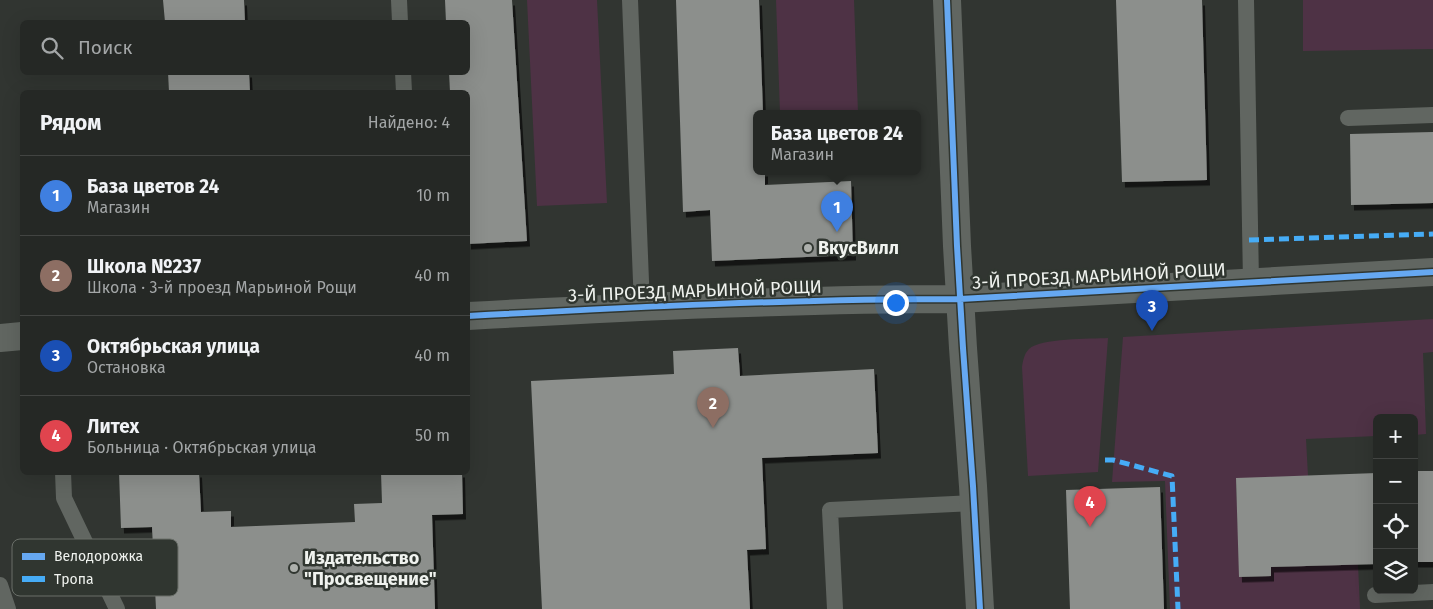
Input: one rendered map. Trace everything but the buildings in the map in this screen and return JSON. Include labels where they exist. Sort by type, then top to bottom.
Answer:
[{"type":"street","points":[[947,0],[960,299],[980,609]]},
{"type":"street","name":"3-Й ПРОЕЗД МАРЬИНОЙ РОЩИ","points":[[470,316],[642,307],[896,299],[960,299],[1433,272]]},
{"type":"street","points":[[0,338],[20,336]]},
{"type":"lane","points":[[399,0],[400,20]]},
{"type":"lane","points":[[630,0],[642,307]]},
{"type":"lane","points":[[1246,0],[1251,282]]},
{"type":"lane","points":[[403,75],[404,90]]},
{"type":"lane","points":[[1348,118],[1433,115]]},
{"type":"lane","points":[[63,475],[64,498],[84,539]]},
{"type":"lane","points":[[835,609],[830,510],[974,503]]},
{"type":"lane","points":[[0,585],[8,609]]},
{"type":"lane","points":[[1418,593],[1433,592]]},
{"type":"lane","points":[[111,596],[117,609]]},
{"type":"shaded area","points":[[527,0],[597,0],[607,203],[537,206]]},
{"type":"shaded area","points":[[776,0],[854,0],[858,110],[780,110]]},
{"type":"shaded area","points":[[1303,0],[1433,0],[1433,49],[1303,51]]},
{"type":"shaded area","points":[[1433,319],[1433,352],[1423,353],[1426,434],[1418,435],[1418,414],[1373,414],[1373,436],[1306,439],[1308,476],[1236,479],[1240,577],[1271,576],[1271,567],[1358,564],[1360,609],[1170,609],[1165,481],[1112,482],[1123,337]]},
{"type":"shaded area","points":[[1108,338],[1098,472],[1028,476],[1022,367],[1026,353],[1035,345],[1054,341]]},
{"type":"marked path","points":[[1249,240],[1433,234]]},
{"type":"marked path","points":[[1105,460],[1113,460],[1172,476],[1178,609]]},
{"type":"cycle path","points":[[947,0],[957,246],[980,609]]},
{"type":"cycle path","points":[[470,316],[714,304],[960,299],[1433,272]]},
{"type":"place","name":"База цветов 24","points":[[837,232]]},
{"type":"place","name":"ВкусВилл","points":[[808,248]]},
{"type":"place","name":"Октябрьская улица","points":[[1152,331]]},
{"type":"place","name":"Школа №237","points":[[713,428]]},
{"type":"place","name":"Литех","points":[[1090,527]]},
{"type":"place","name":"Издательство \"Просвещение\"","points":[[294,568]]}]
